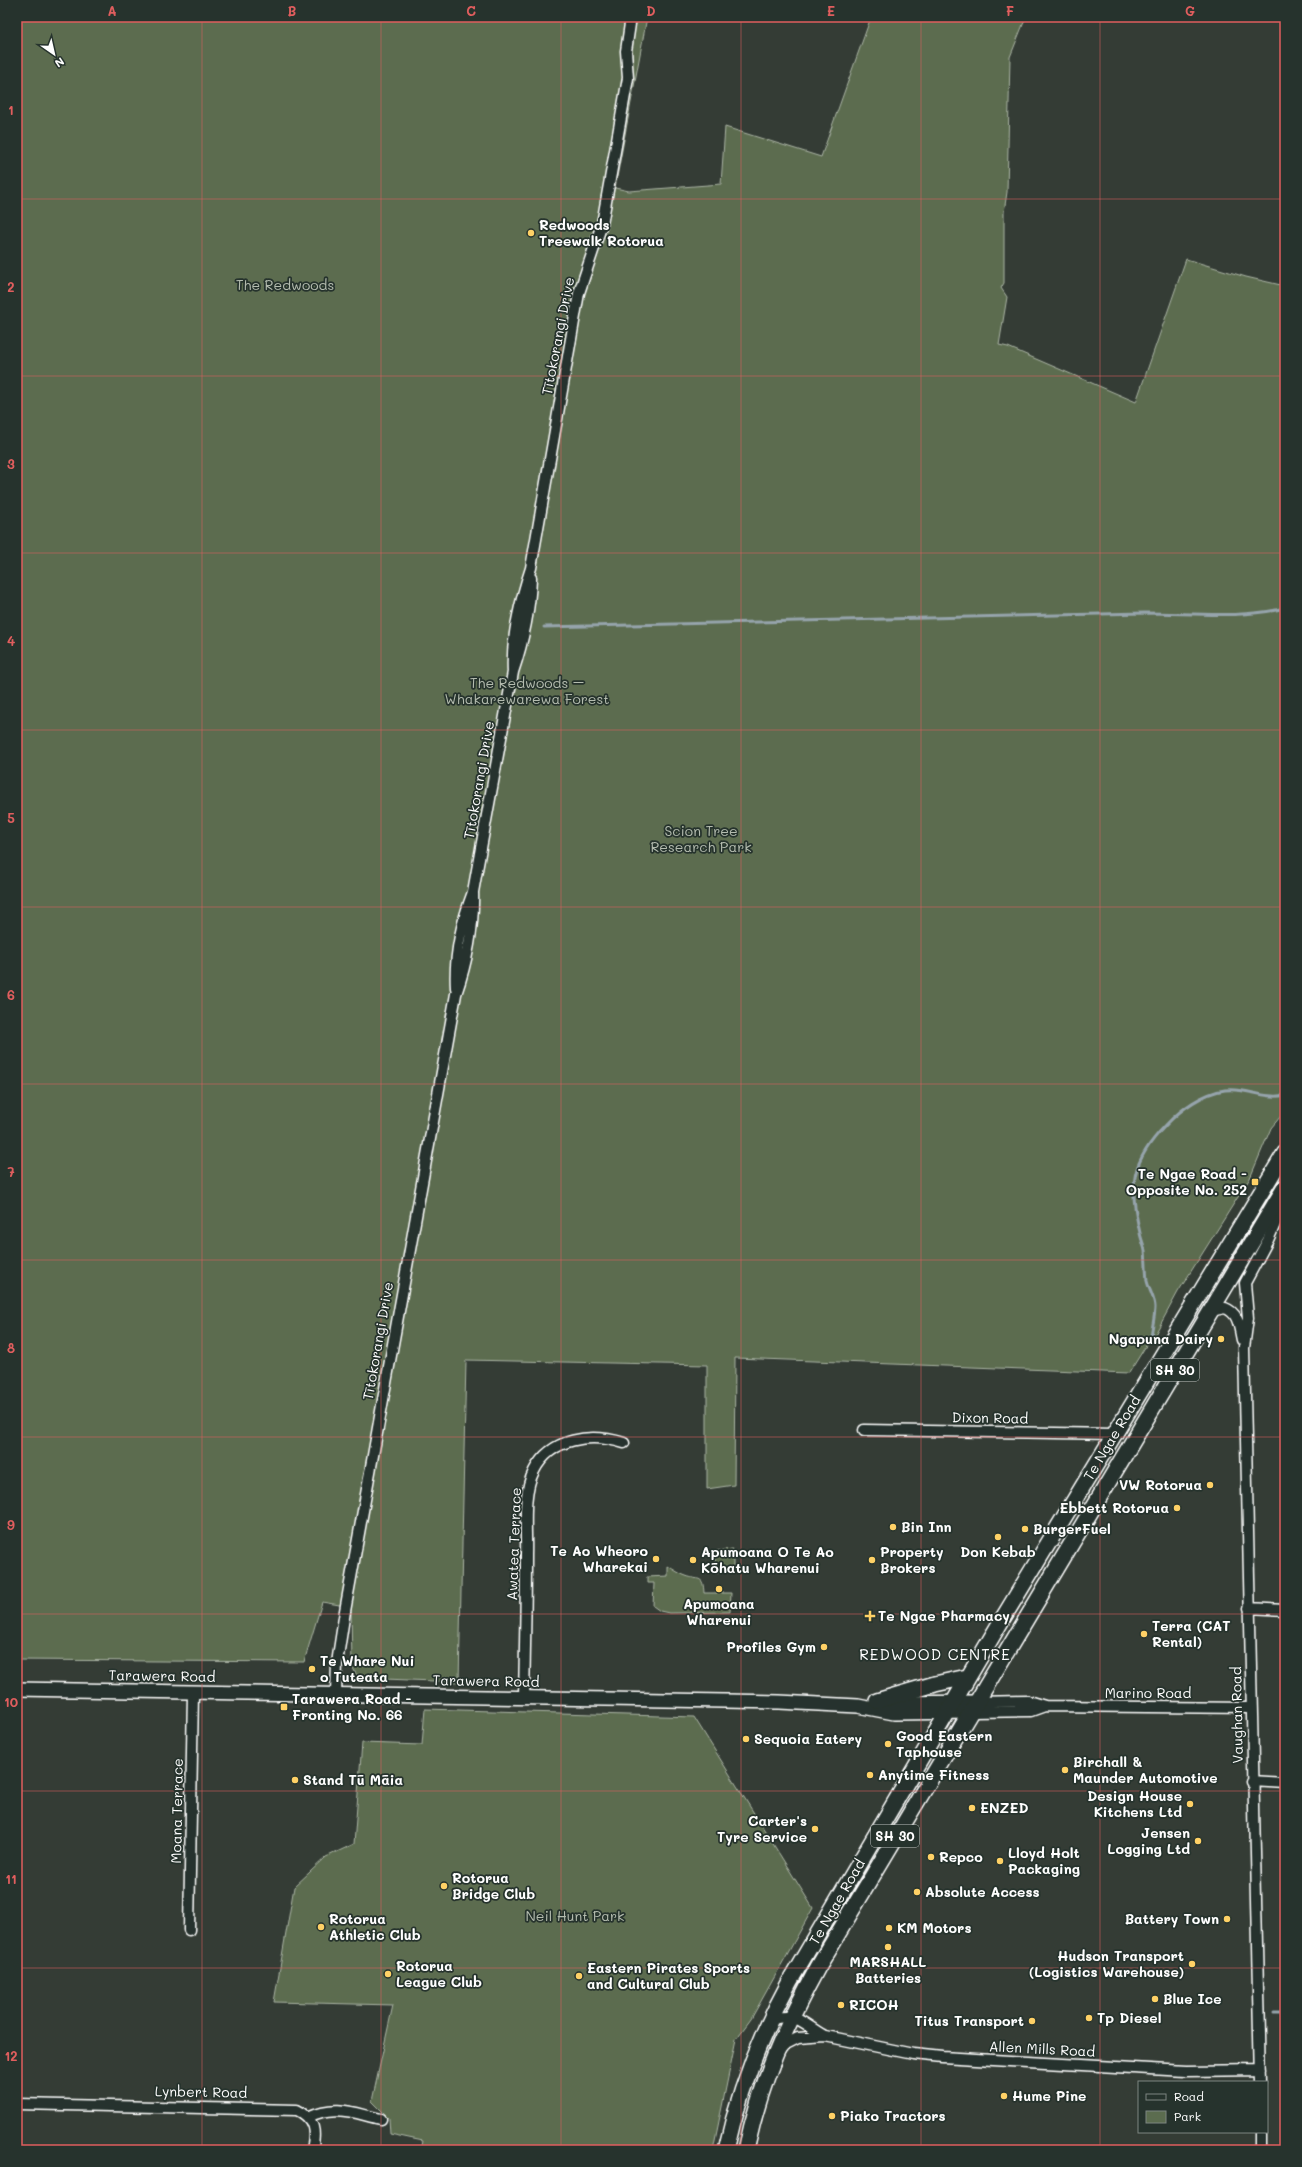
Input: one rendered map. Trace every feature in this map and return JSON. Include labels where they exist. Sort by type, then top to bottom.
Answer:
[{"type":"highway","name":"Te Ngae Road","points":[[726,2150],[740,2097],[770,2020],[790,1982],[967,1677],[1285,1153]]},
{"type":"highway","name":"Te Ngae Road","points":[[746,2150],[766,2077],[774,2056],[884,1855],[1283,1190]]},
{"type":"highway","points":[[877,1701],[935,1684],[967,1677]]},
{"type":"main road","name":"Tarawera Road","points":[[17,1689],[193,1693],[336,1693],[779,1702],[858,1706],[894,1713],[950,1707]]},
{"type":"main road","name":"Tarawera Road","points":[[858,1706],[877,1701],[950,1707]]},
{"type":"main road","points":[[950,1707],[974,1707]]},
{"type":"street","name":"Tītokorangi Drive","points":[[336,1693],[337,1662],[346,1603],[456,994],[455,976],[461,938],[466,910],[473,892],[513,672],[521,649],[531,593],[531,568],[579,293],[603,218],[628,78],[626,51],[631,17]]},
{"type":"street","name":"Vaughan Road","points":[[1260,2081],[1250,1708],[1244,1348],[1248,1318],[1245,1282],[1268,1240],[1278,1217],[1283,1190]]},
{"type":"street","name":"Vaughan Road","points":[[1210,1311],[1224,1308],[1233,1312],[1238,1321],[1244,1348]]},
{"type":"street","name":"Dixon Road","points":[[864,1430],[1114,1434]]},
{"type":"street","name":"Awatea Terrace","points":[[524,1698],[527,1514],[530,1479],[544,1456],[566,1442],[603,1438],[624,1443]]},
{"type":"street","points":[[1249,1608],[1285,1610]]},
{"type":"street","name":"Moana Terrace","points":[[189,1930],[193,1693]]},
{"type":"street","name":"Marino Road","points":[[974,1707],[1028,1701],[1045,1706],[1250,1708]]},
{"type":"street","points":[[1252,1781],[1285,1783]]},
{"type":"street","points":[[770,2020],[797,2014]]},
{"type":"street","name":"Allen Mills Road","points":[[797,2014],[825,2036]]},
{"type":"street","name":"Allen Mills Road","points":[[774,2056],[784,2045],[798,2038],[825,2036],[913,2054],[942,2057],[1185,2071],[1260,2070]]},
{"type":"street","name":"Lynbert Road","points":[[17,2104],[286,2108],[297,2110],[308,2117]]},
{"type":"street","points":[[312,2150],[315,2132],[308,2117],[320,2111],[335,2109],[381,2119]]},
{"type":"street","points":[[1261,2133],[1261,2150]]},
{"type":"green space","name":"The Redwoods – Whakarewarewa Forest","points":[[17,17],[647,17],[615,188],[629,191],[721,184],[725,127],[821,157],[871,17],[1026,17],[1010,57],[1007,192],[1004,212],[1004,283],[1001,288],[1007,297],[999,345],[1008,347],[1136,402],[1186,259],[1246,277],[1285,286],[1285,1111],[1271,1128],[1250,1178],[1178,1292],[1153,1338],[1147,1344],[1129,1373],[735,1358],[734,1485],[707,1489],[707,1365],[466,1360],[459,1682],[360,1678],[352,1666],[351,1607],[322,1602],[304,1662],[17,1660]]},
{"type":"green space","points":[[733,1549],[733,1572],[715,1573],[715,1551]]},
{"type":"green space","points":[[668,1566],[677,1572],[702,1581],[704,1593],[731,1593],[730,1612],[669,1613],[660,1611],[653,1606],[654,1583],[647,1583],[647,1577],[668,1576]]},
{"type":"green space","name":"Neil Hunt Park","points":[[425,1709],[694,1717],[813,1908],[751,2019],[736,2039],[713,2150],[421,2150],[423,2141],[390,2134],[389,2118],[372,2101],[393,2005],[274,2002],[294,1887],[326,1857],[354,1844],[362,1743],[422,1745]]},
{"type":"waterway","points":[[544,627],[1145,613],[1216,615],[1251,613],[1285,608]]},
{"type":"waterway","points":[[1151,1337],[1155,1314],[1155,1304],[1147,1281],[1145,1251],[1140,1235],[1134,1201],[1135,1175],[1145,1151],[1154,1138],[1178,1113],[1209,1094],[1225,1090],[1240,1090],[1270,1096],[1285,1095]]},
{"type":"waterway","points":[[1273,2013],[1285,2013]]},
{"type":"place","name":"Redwoods Treewalk Rotorua","points":[[531,233]]},
{"type":"place","name":"Te Ngae Road - Opposite No. 252","points":[[1255,1182]]},
{"type":"place","name":"Ngapuna Dairy","points":[[1221,1339]]},
{"type":"place","name":"VW Rotorua","points":[[1210,1485]]},
{"type":"place","name":"Ebbett Rotorua","points":[[1177,1508]]},
{"type":"place","name":"Bin Inn","points":[[893,1527]]},
{"type":"place","name":"BurgerFuel","points":[[1025,1529]]},
{"type":"place","name":"Don Kebab","points":[[998,1537]]},
{"type":"place","name":"Te Ao Wheoro Wharekai","points":[[656,1559]]},
{"type":"place","name":"Apumoana O Te Ao Kōhatu Wharenui","points":[[693,1560]]},
{"type":"place","name":"Property Brokers","points":[[872,1560]]},
{"type":"place","name":"Apumoana Wharenui","points":[[719,1589]]},
{"type":"place","name":"Te Ngae Pharmacy","points":[[870,1616]]},
{"type":"place","name":"Terra (CAT Rental)","points":[[1144,1634]]},
{"type":"place","name":"Profiles Gym","points":[[824,1647]]},
{"type":"place","name":"Te Whare Nui o Tuteata","points":[[312,1669]]},
{"type":"place","name":"Tarawera Road - Fronting No. 66","points":[[284,1707]]},
{"type":"place","name":"Sequoia Eatery","points":[[746,1739]]},
{"type":"place","name":"Good Eastern Taphouse","points":[[888,1744]]},
{"type":"place","name":"Birchall & Maunder Automotive","points":[[1065,1770]]},
{"type":"place","name":"Anytime Fitness","points":[[870,1775]]},
{"type":"place","name":"Stand Tū Māia","points":[[295,1780]]},
{"type":"place","name":"Design House Kitchens Ltd","points":[[1190,1804]]},
{"type":"place","name":"ENZED","points":[[972,1808]]},
{"type":"place","name":"Carter's Tyre Service","points":[[815,1829]]},
{"type":"place","name":"Jensen Logging Ltd","points":[[1198,1841]]},
{"type":"place","name":"Repco","points":[[931,1857]]},
{"type":"place","name":"Lloyd Holt Packaging","points":[[1000,1861]]},
{"type":"place","name":"Rotorua Bridge Club","points":[[444,1886]]},
{"type":"place","name":"Absolute Access","points":[[917,1892]]},
{"type":"place","name":"Battery Town","points":[[1227,1919]]},
{"type":"place","name":"Rotorua Athletic Club","points":[[321,1927]]},
{"type":"place","name":"KM Motors","points":[[889,1928]]},
{"type":"place","name":"MARSHALL Batteries","points":[[888,1947]]},
{"type":"place","name":"Hudson Transport (Logistics Warehouse)","points":[[1192,1964]]},
{"type":"place","name":"Rotorua League Club","points":[[388,1974]]},
{"type":"place","name":"Eastern Pirates Sports and Cultural Club","points":[[579,1976]]},
{"type":"place","name":"Blue Ice","points":[[1155,1999]]},
{"type":"place","name":"RICOH","points":[[841,2005]]},
{"type":"place","name":"Tp Diesel","points":[[1089,2018]]},
{"type":"place","name":"Titus Transport","points":[[1032,2021]]},
{"type":"place","name":"Hume Pine","points":[[1004,2096]]},
{"type":"place","name":"Piako Tractors","points":[[832,2116]]},
{"type":"district","name":"REDWOOD CENTRE","points":[[935,1655]]},
{"type":"park label","name":"The Redwoods","points":[[285,285]]},
{"type":"park label","name":"Scion Tree Research Park","points":[[701,840]]}]
